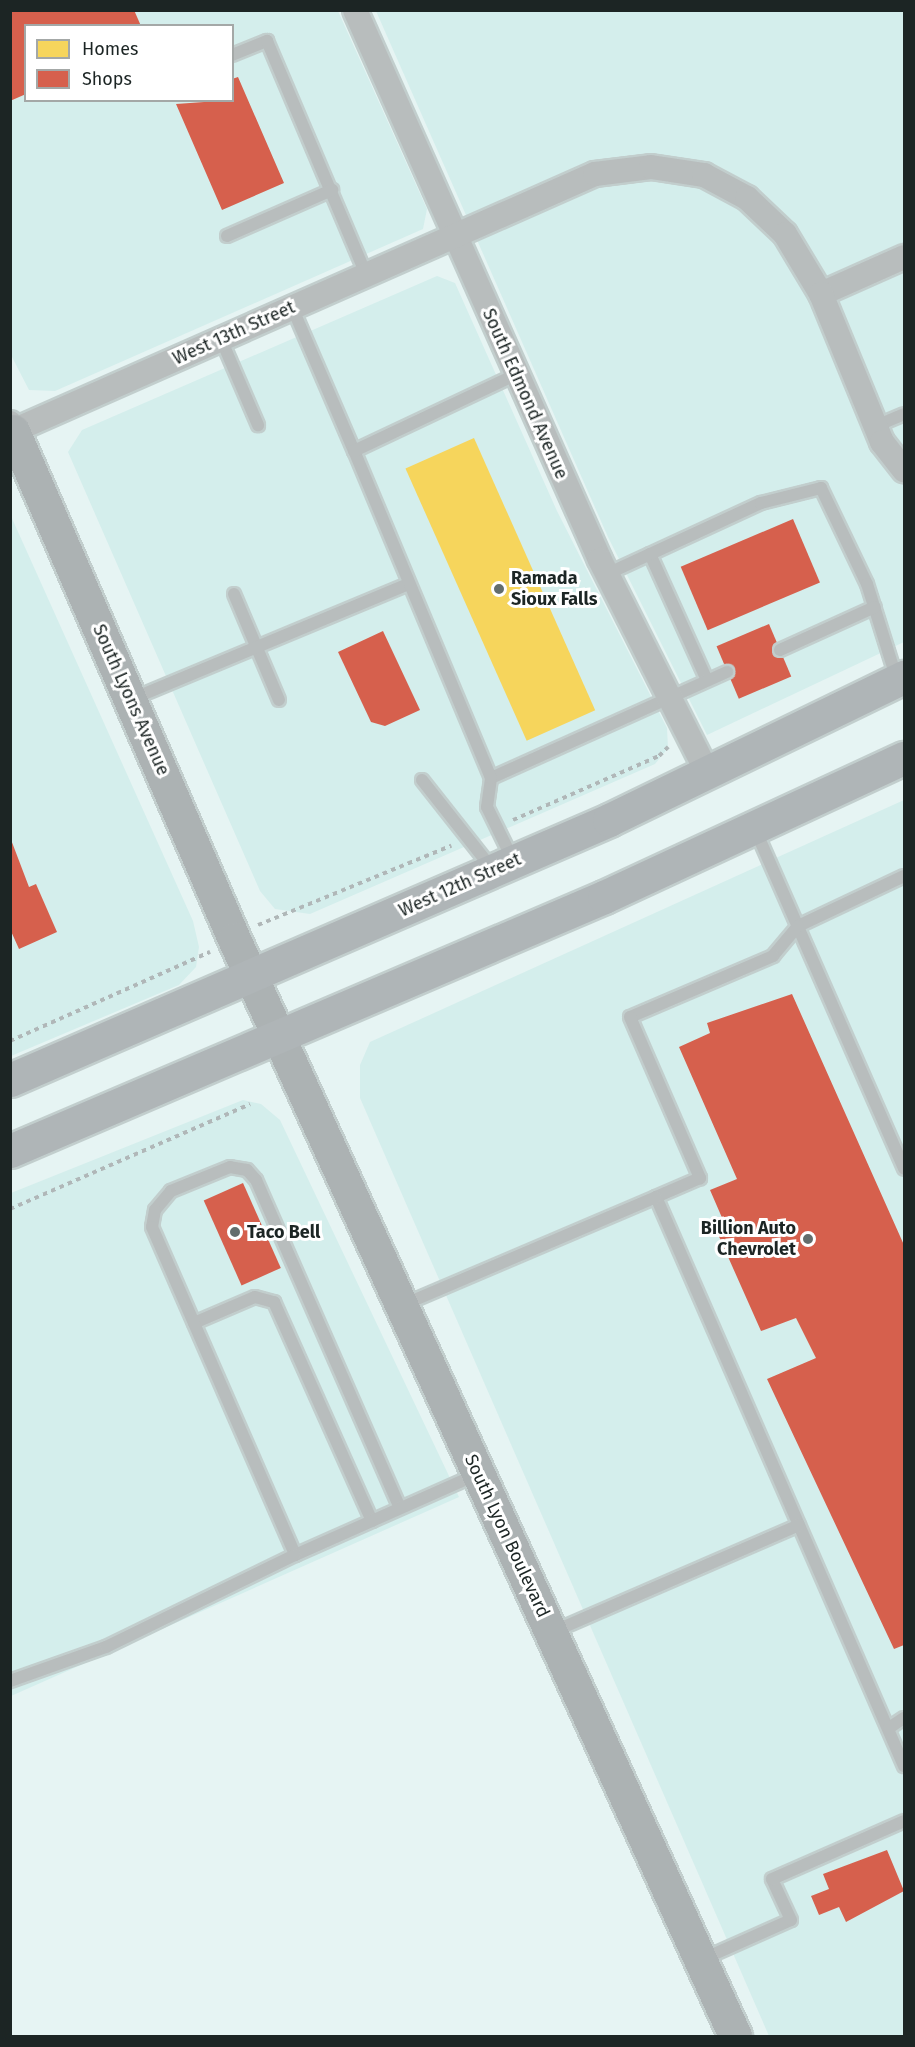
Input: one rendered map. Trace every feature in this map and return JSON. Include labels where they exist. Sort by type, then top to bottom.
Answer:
[{"type":"main road","name":"West 12th Street","points":[[10,1080],[504,866],[901,679]]},
{"type":"main road","points":[[10,1151],[279,1037],[754,827],[904,758]]},
{"type":"street","name":"South Edmond Avenue","points":[[355,10],[454,236],[607,574],[671,696],[707,772]]},
{"type":"street","name":"West 13th Street","points":[[12,429],[595,174],[651,167],[704,175],[747,198],[785,234],[821,294],[876,426],[904,470]]},
{"type":"street","points":[[821,294],[904,257]]},
{"type":"street","name":"South Lyons Avenue","points":[[12,429],[279,1037]]},
{"type":"street","name":"South Lyon Boulevard","points":[[279,1037],[735,2037]]},
{"type":"lane","points":[[234,54],[267,40],[366,274]]},
{"type":"lane","points":[[227,236],[332,190]]},
{"type":"lane","points":[[292,307],[490,778],[487,807],[504,866]]},
{"type":"lane","points":[[221,339],[258,425]]},
{"type":"lane","points":[[354,451],[517,374]]},
{"type":"lane","points":[[876,426],[904,414]]},
{"type":"lane","points":[[607,574],[761,503],[821,488],[874,607],[901,679]]},
{"type":"lane","points":[[650,554],[707,680]]},
{"type":"lane","points":[[131,699],[408,584]]},
{"type":"lane","points":[[234,594],[279,700]]},
{"type":"lane","points":[[780,650],[874,607]]},
{"type":"lane","points":[[490,778],[727,672]]},
{"type":"lane","points":[[422,780],[504,866]]},
{"type":"lane","points":[[754,827],[904,1169]]},
{"type":"lane","points":[[402,1306],[700,1178],[630,1017],[773,956],[798,926],[904,876]]},
{"type":"lane","points":[[295,1555],[152,1227],[155,1210],[171,1191],[211,1171],[247,1170],[256,1179],[400,1508]]},
{"type":"lane","points":[[656,1197],[904,1766]]},
{"type":"lane","points":[[194,1323],[255,1297],[274,1302],[372,1521]]},
{"type":"lane","points":[[10,1681],[106,1647],[295,1555],[479,1474]]},
{"type":"lane","points":[[551,1632],[799,1525]]},
{"type":"lane","points":[[889,1728],[904,1718]]},
{"type":"lane","points":[[701,1959],[791,1920],[772,1879],[904,1821]]},
{"type":"path","points":[[10,1041],[194,961]]},
{"type":"path","points":[[10,1209],[250,1104]]},
{"type":"shaded area","points":[[10,11],[338,11],[427,209],[423,229],[55,391],[29,390],[11,355]]},
{"type":"shaded area","points":[[376,11],[904,11],[904,642],[707,735],[608,537]]},
{"type":"shaded area","points":[[437,276],[455,283],[557,511],[667,728],[668,748],[655,764],[310,914],[275,909],[260,891],[68,452],[82,430]]},
{"type":"shaded area","points":[[10,514],[193,921],[199,947],[196,967],[179,985],[11,1056]]},
{"type":"shaded area","points":[[904,800],[904,2036],[769,2036],[360,1098],[360,1065],[370,1042]]},
{"type":"shaded area","points":[[243,1100],[261,1104],[280,1120],[459,1497],[11,1696],[11,1193]]},
{"type":"building: Homes","name":"Ramada Sioux Falls","points":[[474,438],[595,710],[527,741],[405,469]]},
{"type":"building: Shops","points":[[10,10],[134,10],[140,24],[24,24],[24,95],[10,101]]},
{"type":"building: Shops","points":[[238,77],[284,183],[222,210],[176,104],[234,102],[234,78]]},
{"type":"building: Shops","points":[[793,519],[820,583],[708,630],[681,567]]},
{"type":"building: Shops","points":[[769,624],[791,676],[739,699],[717,646]]},
{"type":"building: Shops","points":[[383,631],[420,710],[385,726],[371,722],[338,652]]},
{"type":"building: Shops","points":[[10,837],[29,887],[36,884],[57,932],[19,949],[10,929]]},
{"type":"building: Shops","points":[[792,994],[904,1245],[904,1645],[894,1649],[767,1379],[816,1358],[796,1318],[761,1331],[713,1223],[723,1220],[710,1190],[737,1179],[679,1047],[710,1033],[707,1023]]},
{"type":"building: Shops","points":[[243,1183],[281,1268],[242,1285],[204,1200]]},
{"type":"building: Shops","points":[[887,1850],[904,1891],[846,1922],[839,1907],[819,1915],[811,1896],[829,1889],[823,1874]]},
{"type":"place","name":"Ramada Sioux Falls","points":[[499,589]]},
{"type":"place","name":"Taco Bell","points":[[235,1232]]},
{"type":"place","name":"Billion Auto Chevrolet","points":[[808,1239]]}]
